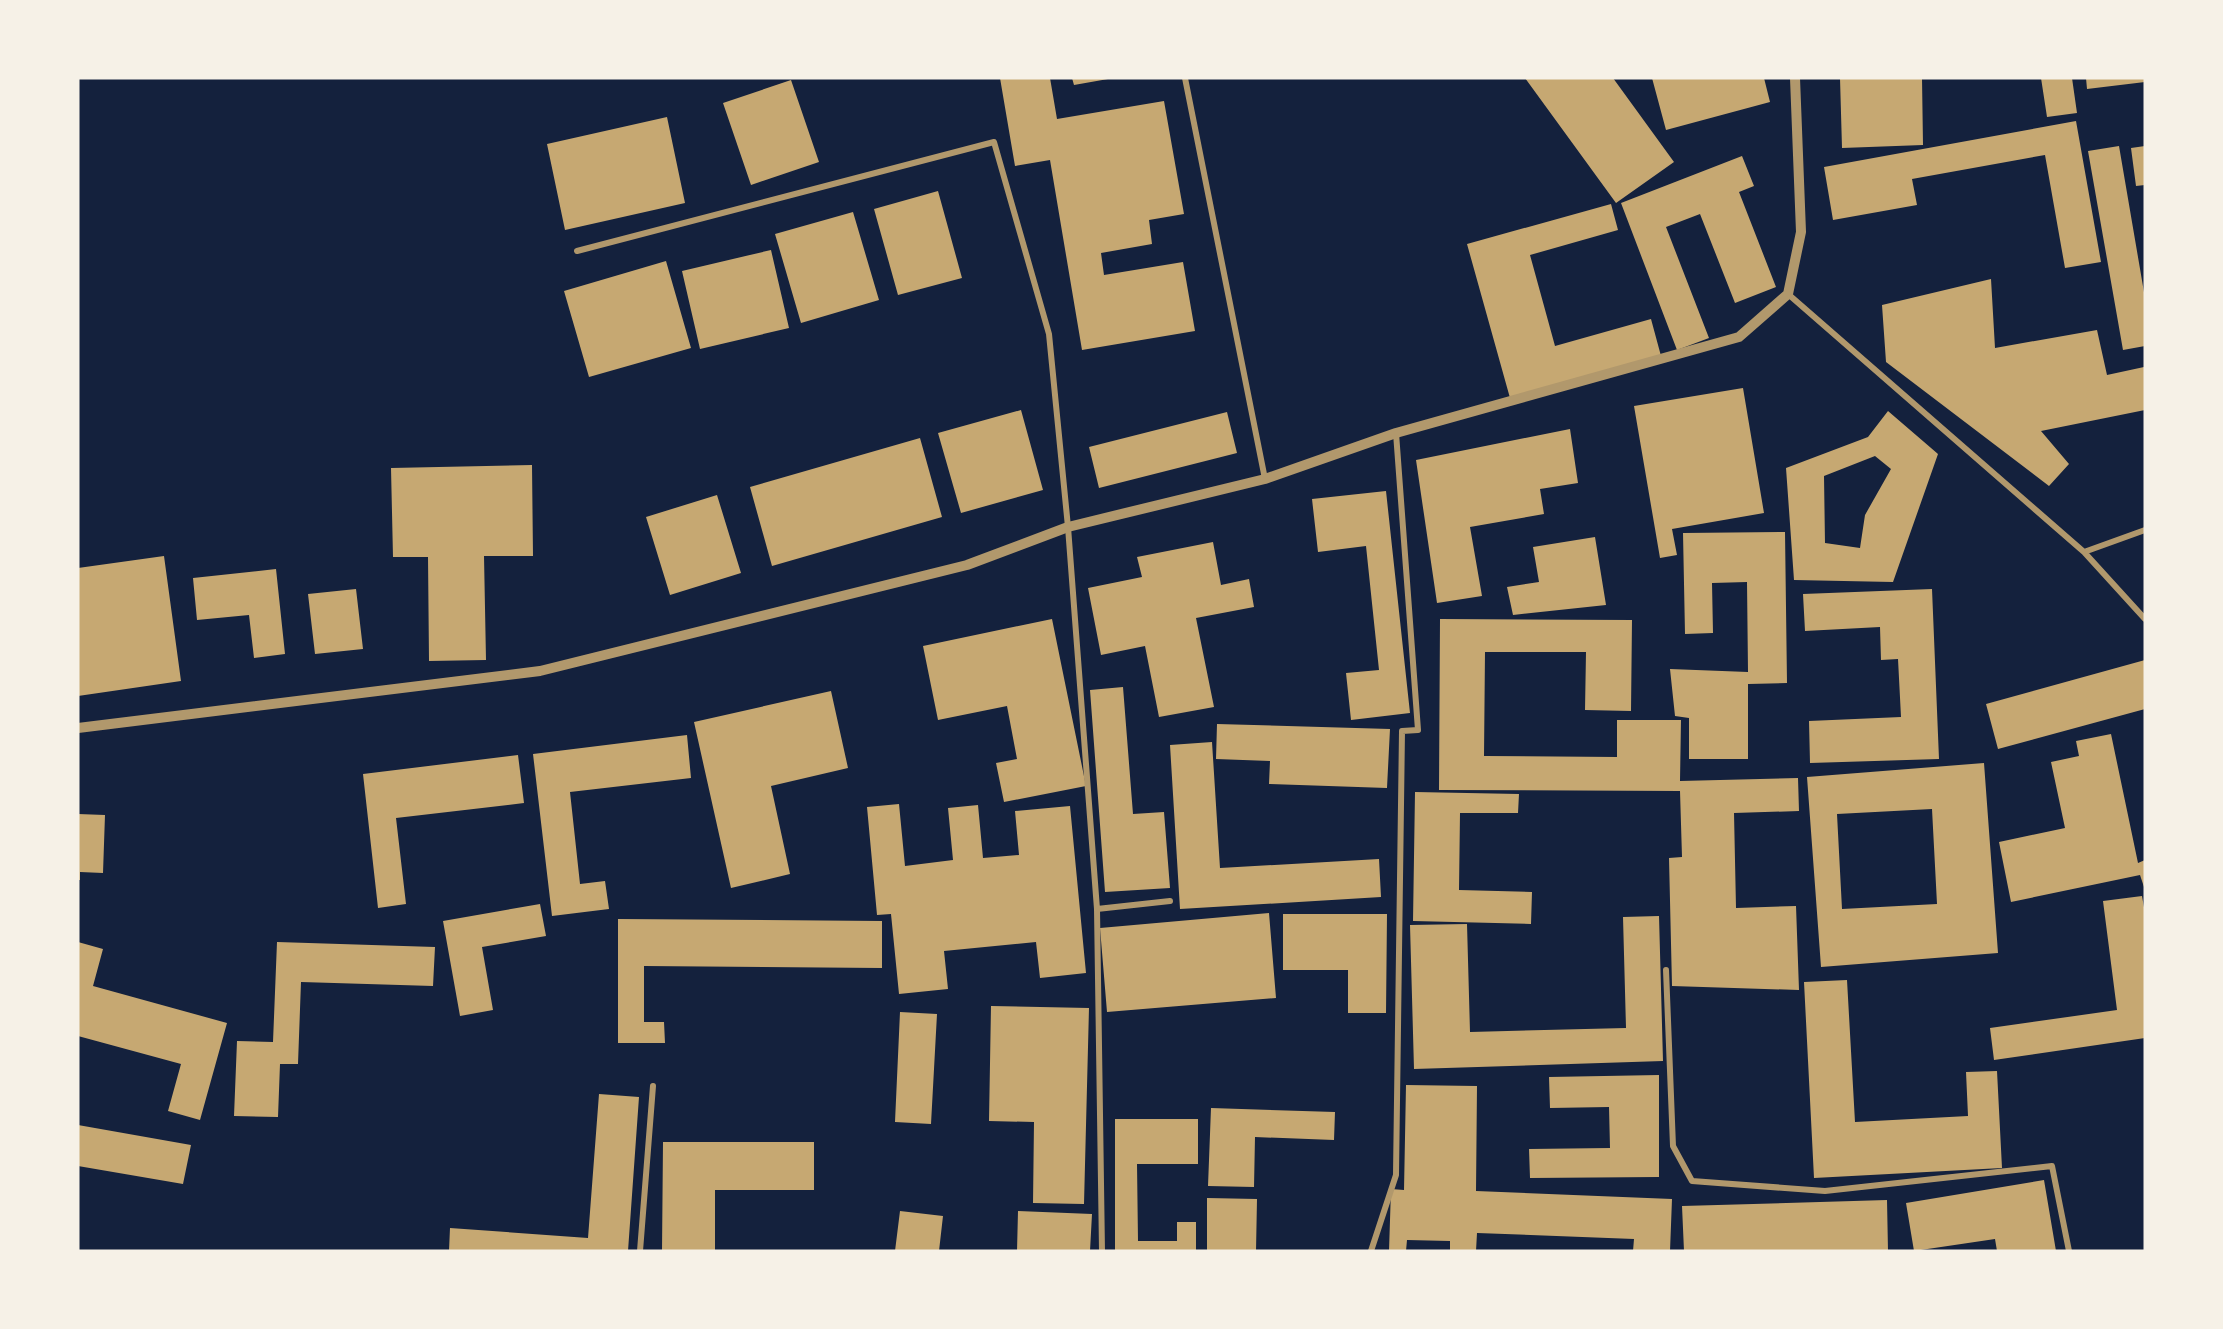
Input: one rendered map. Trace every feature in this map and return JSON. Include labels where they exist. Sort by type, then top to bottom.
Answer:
[{"type":"street","points":[[1185,78],[1265,479]]},
{"type":"street","points":[[78,728],[540,670],[967,565],[1068,527],[1265,479],[1396,433],[1739,337],[1788,294],[1801,232],[1795,78]]},
{"type":"street","points":[[577,251],[994,142],[1049,334],[1068,527],[1097,909],[1102,1251]]},
{"type":"street","points":[[1788,294],[2084,552],[2145,619]]},
{"type":"street","points":[[1371,1251],[1396,1175],[1402,731],[1418,730],[1396,433]]},
{"type":"street","points":[[2084,552],[2145,530]]},
{"type":"street","points":[[1097,909],[1170,901]]},
{"type":"street","points":[[1666,970],[1673,1146],[1692,1181],[1826,1191],[2052,1166],[2069,1251]]},
{"type":"street","points":[[640,1251],[654,1086]]},
{"type":"building","points":[[1000,78],[1050,78],[1057,119],[1164,101],[1184,214],[1149,220],[1152,244],[1101,253],[1104,275],[1183,262],[1195,331],[1082,350],[1050,160],[1015,166]]},
{"type":"building","points":[[1072,78],[1107,78],[1108,79],[1074,85]]},
{"type":"building","points":[[1525,78],[1613,78],[1674,162],[1616,203]]},
{"type":"building","points":[[1652,78],[1764,78],[1770,102],[1666,130]]},
{"type":"building","points":[[1840,78],[1922,78],[1923,145],[1842,148]]},
{"type":"building","points":[[2041,78],[2072,78],[2077,113],[2047,117]]},
{"type":"building","points":[[2086,78],[2145,78],[2145,82],[2087,89]]},
{"type":"building","points":[[791,80],[819,162],[751,185],[723,103]]},
{"type":"building","points":[[667,117],[685,203],[565,230],[547,144]]},
{"type":"building","points":[[2076,121],[2101,262],[2065,268],[2045,155],[1912,179],[1917,205],[1833,220],[1824,167]]},
{"type":"building","points":[[2119,146],[2145,298],[2145,346],[2123,350],[2088,151]]},
{"type":"building","points":[[2145,146],[2145,185],[2136,186],[2131,148]]},
{"type":"building","points":[[1742,156],[1754,186],[1739,192],[1776,287],[1735,303],[1700,214],[1666,227],[1709,338],[1677,350],[1621,203]]},
{"type":"building","points":[[938,191],[962,278],[898,295],[874,209]]},
{"type":"building","points":[[1611,204],[1618,230],[1530,255],[1555,346],[1651,319],[1661,356],[1510,398],[1467,244]]},
{"type":"building","points":[[853,212],[879,300],[801,323],[775,234]]},
{"type":"building","points":[[771,250],[789,328],[700,349],[682,271]]},
{"type":"building","points":[[666,261],[691,348],[589,377],[564,291]]},
{"type":"building","points":[[1991,279],[1995,348],[2097,330],[2107,375],[2144,367],[2145,370],[2145,410],[2041,431],[2069,464],[2049,486],[1886,362],[1882,305]]},
{"type":"building","points":[[1743,388],[1764,513],[1672,529],[1677,555],[1660,558],[1634,406]]},
{"type":"building","points":[[1021,410],[1043,490],[961,513],[938,433]]},
{"type":"building","points":[[1888,411],[1938,454],[1893,582],[1794,580],[1786,468],[1868,437]],"holes":[[[1875,456],[1891,469],[1865,515],[1860,548],[1825,543],[1824,476]]]},
{"type":"building","points":[[1227,412],[1237,453],[1099,488],[1089,447]]},
{"type":"building","points":[[1570,429],[1578,483],[1540,489],[1544,514],[1470,527],[1482,596],[1437,603],[1416,460]]},
{"type":"building","points":[[920,438],[942,517],[772,566],[750,487]]},
{"type":"building","points":[[532,465],[533,556],[484,556],[486,660],[429,661],[428,557],[393,557],[391,468]]},
{"type":"building","points":[[1386,491],[1410,713],[1351,720],[1346,673],[1379,670],[1366,546],[1318,552],[1312,499]]},
{"type":"building","points":[[717,495],[741,573],[670,595],[646,517]]},
{"type":"building","points":[[1785,532],[1787,683],[1748,684],[1748,759],[1689,759],[1689,718],[1675,716],[1670,669],[1748,672],[1747,582],[1712,583],[1713,633],[1685,634],[1683,533]]},
{"type":"building","points":[[1595,537],[1606,605],[1513,615],[1507,587],[1539,582],[1533,547]]},
{"type":"building","points":[[1213,542],[1221,585],[1249,579],[1254,607],[1196,618],[1214,707],[1159,717],[1145,646],[1101,655],[1088,588],[1142,577],[1137,557]]},
{"type":"building","points":[[164,556],[181,681],[78,696],[78,568]]},
{"type":"building","points":[[276,569],[285,654],[254,658],[249,615],[197,620],[193,578]]},
{"type":"building","points":[[356,589],[363,649],[315,654],[308,594]]},
{"type":"building","points":[[1932,589],[1939,759],[1810,763],[1809,721],[1901,717],[1898,659],[1881,660],[1880,627],[1805,631],[1803,594]]},
{"type":"building","points":[[1052,619],[1086,786],[1004,802],[996,763],[1017,759],[1007,706],[938,720],[923,646]]},
{"type":"building","points":[[1440,619],[1632,620],[1631,711],[1585,710],[1586,652],[1485,652],[1484,756],[1617,757],[1617,720],[1681,720],[1680,781],[1798,778],[1799,811],[1734,813],[1736,908],[1796,906],[1799,990],[1672,986],[1669,858],[1682,857],[1680,791],[1439,790]]},
{"type":"building","points":[[2145,660],[2145,709],[1998,749],[1986,704]]},
{"type":"building","points":[[1123,687],[1133,814],[1164,812],[1170,888],[1105,892],[1090,690]]},
{"type":"building","points":[[831,691],[848,768],[771,786],[790,874],[731,888],[694,722]]},
{"type":"building","points":[[1217,724],[1390,729],[1387,788],[1269,784],[1270,761],[1216,759]]},
{"type":"building","points":[[2111,734],[2138,863],[2145,860],[2145,890],[2140,875],[2011,902],[1999,842],[2065,828],[2051,762],[2079,756],[2076,741]]},
{"type":"building","points":[[687,735],[691,778],[570,792],[580,884],[605,881],[609,909],[552,916],[533,754]]},
{"type":"building","points":[[1212,742],[1220,868],[1379,859],[1381,897],[1180,909],[1170,745]]},
{"type":"building","points":[[518,755],[524,803],[396,818],[406,904],[378,908],[363,774]]},
{"type":"building","points":[[1984,763],[1998,953],[1821,967],[1807,777]],"holes":[[[1932,809],[1937,904],[1842,909],[1837,814]]]},
{"type":"building","points":[[1415,792],[1519,794],[1518,813],[1460,813],[1459,890],[1532,892],[1531,924],[1413,921]]},
{"type":"building","points":[[899,804],[905,866],[953,860],[948,808],[978,805],[983,858],[1019,855],[1015,811],[1070,806],[1086,973],[1040,978],[1036,942],[944,951],[948,989],[899,994],[891,914],[877,915],[867,807]]},
{"type":"building","points":[[78,814],[105,815],[103,873],[80,872],[80,880],[78,880]]},
{"type":"building","points":[[2142,896],[2145,913],[2145,1038],[1994,1060],[1990,1028],[2117,1010],[2103,901]]},
{"type":"building","points":[[540,904],[546,936],[482,947],[493,1010],[460,1016],[443,921]]},
{"type":"building","points":[[1269,913],[1276,998],[1107,1012],[1100,928]]},
{"type":"building","points":[[1283,914],[1387,914],[1386,1013],[1348,1013],[1348,970],[1283,970]]},
{"type":"building","points":[[1659,916],[1663,1061],[1414,1069],[1410,925],[1467,924],[1470,1032],[1626,1028],[1623,917]]},
{"type":"building","points":[[618,919],[882,921],[882,968],[644,966],[644,1022],[664,1022],[665,1043],[618,1043]]},
{"type":"building","points":[[78,942],[103,949],[93,986],[227,1023],[200,1120],[168,1111],[181,1064],[78,1036]]},
{"type":"building","points":[[277,942],[435,947],[433,986],[301,982],[298,1064],[280,1064],[278,1117],[234,1116],[237,1041],[273,1042]]},
{"type":"building","points":[[1847,980],[1855,1122],[1968,1116],[1966,1072],[1997,1071],[2002,1168],[1814,1178],[1804,982]]},
{"type":"building","points":[[991,1006],[1089,1008],[1084,1204],[1033,1203],[1034,1122],[989,1121]]},
{"type":"building","points":[[900,1012],[937,1014],[931,1124],[895,1122]]},
{"type":"building","points":[[1659,1075],[1659,1177],[1530,1178],[1529,1149],[1610,1148],[1609,1107],[1550,1108],[1549,1077]]},
{"type":"building","points":[[1406,1085],[1477,1086],[1476,1191],[1672,1199],[1670,1251],[1633,1251],[1634,1239],[1477,1233],[1476,1251],[1450,1251],[1450,1241],[1407,1240],[1406,1251],[1389,1251],[1391,1189],[1404,1190]]},
{"type":"building","points":[[599,1094],[639,1097],[628,1251],[449,1251],[450,1228],[588,1238]]},
{"type":"building","points":[[1211,1108],[1335,1112],[1334,1140],[1255,1137],[1254,1187],[1208,1186]]},
{"type":"building","points":[[1115,1119],[1198,1119],[1198,1164],[1137,1164],[1138,1241],[1177,1241],[1177,1222],[1196,1222],[1196,1251],[1115,1251]]},
{"type":"building","points":[[78,1125],[191,1145],[183,1184],[78,1166]]},
{"type":"building","points":[[663,1142],[814,1142],[814,1190],[715,1190],[715,1251],[662,1251]]},
{"type":"building","points":[[2044,1180],[2056,1251],[1997,1251],[1995,1239],[1914,1251],[1906,1203]]},
{"type":"building","points":[[1207,1198],[1257,1199],[1256,1251],[1207,1251]]},
{"type":"building","points":[[1887,1200],[1888,1251],[1684,1251],[1682,1206]]},
{"type":"building","points":[[900,1211],[943,1216],[939,1251],[895,1251]]},
{"type":"building","points":[[1018,1211],[1092,1214],[1090,1251],[1017,1251]]}]
